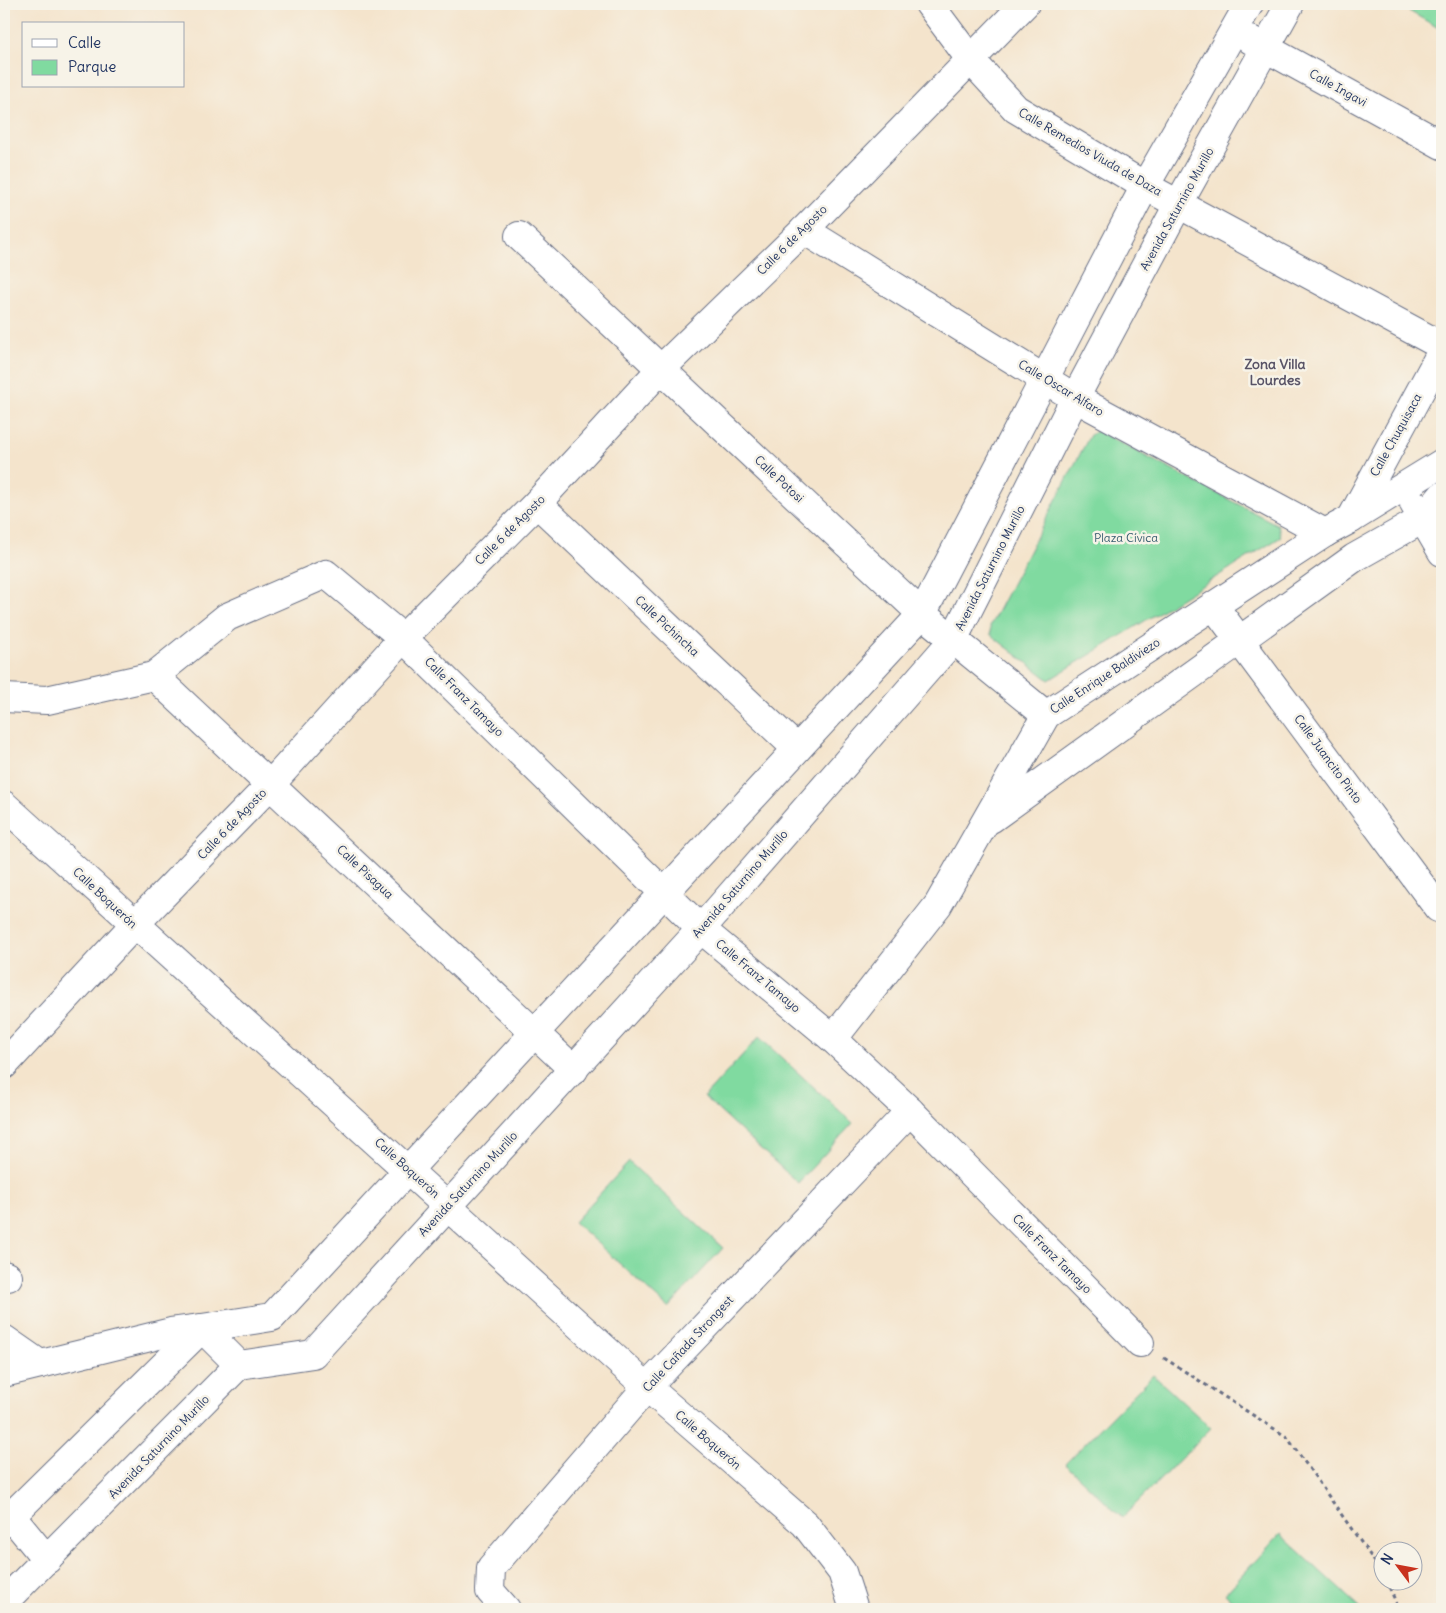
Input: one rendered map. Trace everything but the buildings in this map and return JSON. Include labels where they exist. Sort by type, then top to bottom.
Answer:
[{"type":"street","name":"Calle Remedios Viuda de Daza","points":[[929,4],[970,58],[1016,109],[1145,186],[1442,346]]},
{"type":"street","name":"Calle 6 de Agosto","points":[[4,1066],[134,925],[271,784],[403,638],[537,503],[662,368],[804,230],[970,58],[1025,4]]},
{"type":"street","points":[[4,1372],[171,1332],[272,1317],[922,614],[1046,380],[1145,186],[1250,4]]},
{"type":"street","name":"Avenida Saturnino Murillo","points":[[4,1602],[239,1365],[314,1354],[701,929],[953,640],[1075,398],[1179,203],[1290,4]]},
{"type":"street","name":"Calle Ingavi","points":[[1234,31],[1442,145]]},
{"type":"street","name":"Calle Oscar Alfaro","points":[[804,230],[1075,398],[1325,533]]},
{"type":"street","name":"Calle Potosi","points":[[519,236],[662,368],[922,614],[1046,715]]},
{"type":"street","name":"Calle Chuquisaca","points":[[1351,519],[1442,351]]},
{"type":"street","name":"Calle Enrique Baldiviezo","points":[[833,1039],[938,905],[1046,715],[1325,533],[1442,463]]},
{"type":"street","points":[[1404,486],[1442,552]]},
{"type":"street","points":[[984,824],[1354,558],[1423,519],[1442,496]]},
{"type":"street","name":"Calle Pichincha","points":[[537,503],[797,749]]},
{"type":"street","name":"Calle Franz Tamayo","points":[[154,676],[227,618],[326,574],[403,638],[663,894],[701,929],[833,1039],[910,1110],[1140,1343]]},
{"type":"street","name":"Calle Juancito Pinto","points":[[1214,606],[1438,908],[1442,907]]},
{"type":"street","points":[[4,698],[47,700],[154,676]]},
{"type":"street","name":"Calle Pisagua","points":[[154,676],[536,1032],[574,1070]]},
{"type":"street","name":"Calle Boquerón","points":[[4,805],[134,925],[448,1205],[647,1387],[805,1524],[842,1572],[854,1609]]},
{"type":"street","name":"Calle Cañada Strongest","points":[[498,1600],[491,1568],[647,1387],[910,1110]]},
{"type":"street","points":[[202,1328],[239,1365]]},
{"type":"street","points":[[47,1560],[8,1519],[202,1328]]},
{"type":"street","points":[[4,1339],[40,1364]]},
{"type":"path","points":[[1140,1343],[1287,1437],[1374,1561]]},
{"type":"path","points":[[1390,1590],[1399,1609]]},
{"type":"green space","points":[[1413,4],[1442,4],[1442,30],[1409,11]]},
{"type":"green space","name":"Plaza Cívica","points":[[1097,431],[1278,525],[1281,537],[1049,680],[991,635],[990,626],[1090,435]]},
{"type":"green space","points":[[759,1037],[853,1123],[798,1183],[704,1097]]},
{"type":"green space","points":[[629,1162],[723,1248],[668,1308],[574,1222]]},
{"type":"green space","points":[[1153,1375],[1211,1428],[1122,1518],[1065,1464]]},
{"type":"green space","points":[[1280,1534],[1361,1609],[1241,1609],[1225,1594]]},
{"type":"district","name":"Zona Villa Lourdes","points":[[1275,372]]}]
